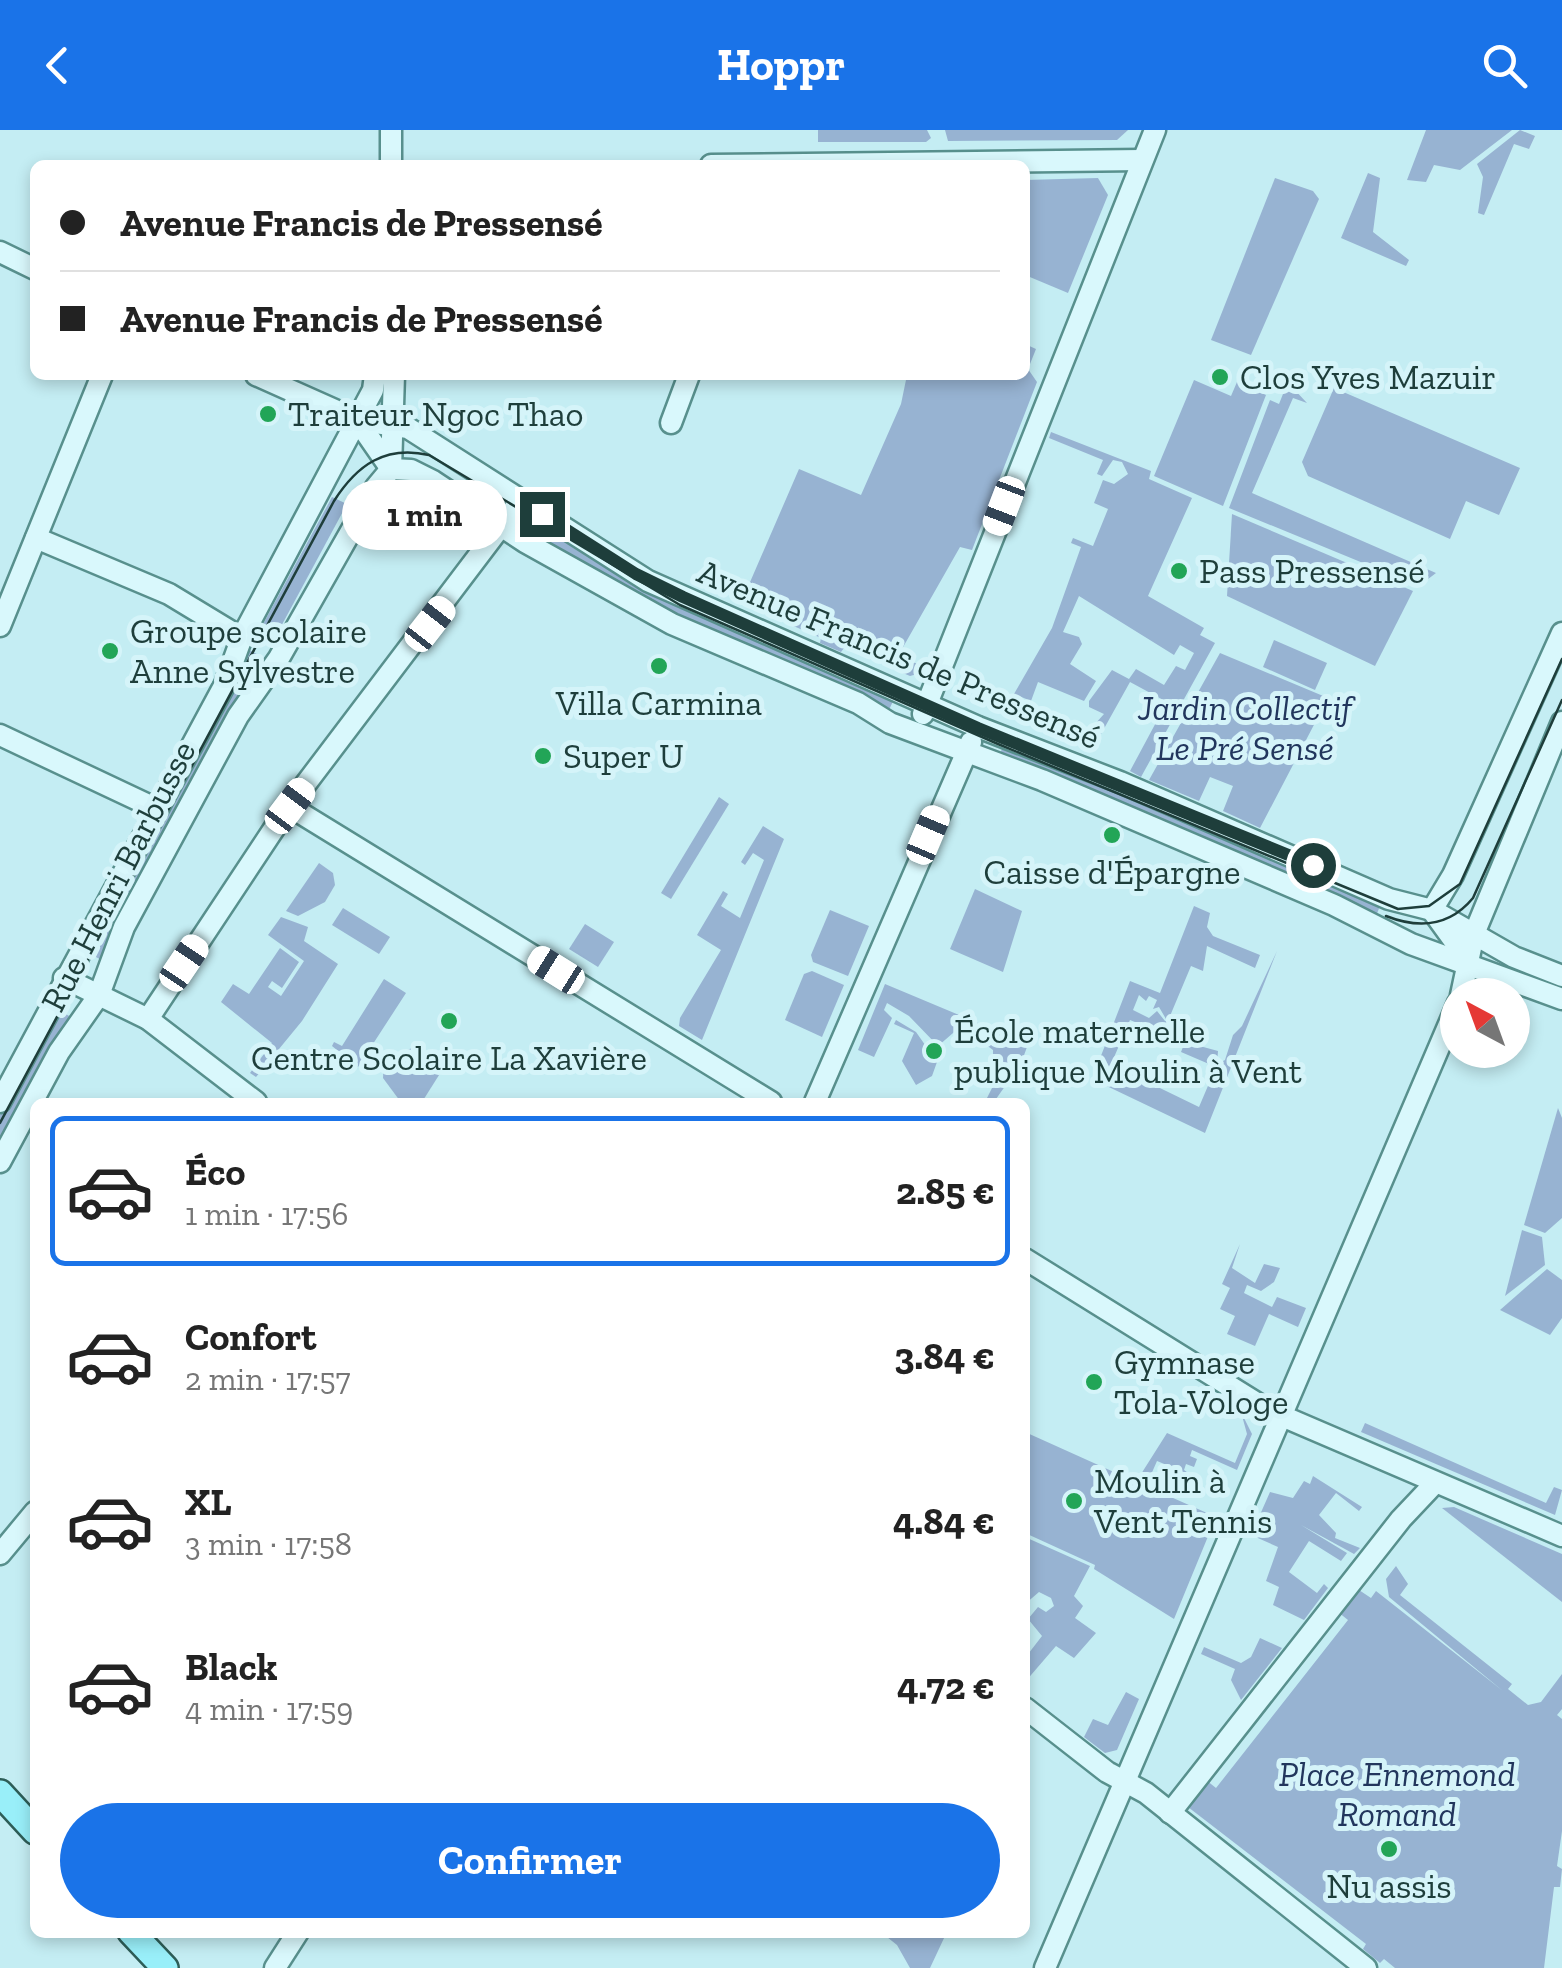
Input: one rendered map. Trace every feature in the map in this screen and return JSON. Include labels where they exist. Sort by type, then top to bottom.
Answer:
[{"type":"main road","points":[[0,1793],[30,1826]]},
{"type":"main road","points":[[137,1938],[165,1968]]},
{"type":"street","points":[[391,160],[392,130]]},
{"type":"street","points":[[916,732],[1155,130]]},
{"type":"street","points":[[1030,161],[1142,160]]},
{"type":"street","points":[[0,252],[30,267]]},
{"type":"street","points":[[0,626],[100,380]]},
{"type":"street","points":[[267,380],[357,420],[391,469]]},
{"type":"street","name":"Rue Henri Barbusse","points":[[0,1102],[157,809],[357,420],[373,380]]},
{"type":"street","points":[[391,469],[394,380]]},
{"type":"street","points":[[671,423],[687,380]]},
{"type":"street","name":"Avenue Francis de Pressensé","points":[[357,420],[395,425],[451,453],[520,502],[648,581],[978,728],[1120,782],[1389,899],[1432,910],[1514,957],[1562,976]]},
{"type":"street","name":"Avenue Francis de Pressensé","points":[[391,469],[411,470],[433,481],[503,528],[672,624],[966,754],[1042,780],[1334,905],[1378,930],[1562,998]]},
{"type":"street","name":"Rue Henri Barbusse","points":[[34,1098],[59,1052],[99,995],[124,927],[238,716],[280,658],[376,486],[391,469]]},
{"type":"street","points":[[148,1019],[290,806],[520,502]]},
{"type":"street","points":[[36,538],[169,594],[235,634]]},
{"type":"street","points":[[1470,963],[1432,910],[1453,875],[1562,633]]},
{"type":"street","points":[[1466,978],[1474,934],[1562,722]]},
{"type":"street","points":[[817,1098],[942,802],[978,728]]},
{"type":"street","points":[[0,735],[157,809]]},
{"type":"street","points":[[290,806],[764,1098]]},
{"type":"street","points":[[64,978],[148,1019],[251,1098]]},
{"type":"street","points":[[1070,1968],[1048,1962],[1440,1046]]},
{"type":"street","name":"Rue Henri Barbusse","points":[[0,1162],[30,1106]]},
{"type":"street","points":[[1030,1263],[1281,1416],[1562,1536]]},
{"type":"street","points":[[1170,1813],[1401,1518],[1435,1483]]},
{"type":"street","points":[[0,1554],[30,1518]]},
{"type":"street","points":[[1030,1712],[1170,1813],[1366,1968]]},
{"type":"street","points":[[275,1968],[294,1938]]},
{"type":"green space","points":[[818,130],[927,130],[931,138],[926,142],[818,142]]},
{"type":"green space","points":[[945,130],[1128,130],[1117,140],[948,141]]},
{"type":"green space","points":[[1426,130],[1512,130],[1460,170],[1434,165],[1426,182],[1407,180]]},
{"type":"green space","points":[[1520,130],[1535,136],[1529,149],[1514,144],[1484,215],[1478,213],[1483,177],[1477,164]]},
{"type":"green space","points":[[1368,173],[1380,178],[1373,232],[1409,260],[1406,266],[1341,238]]},
{"type":"green space","points":[[1098,178],[1108,195],[1068,293],[1030,277],[1030,180]]},
{"type":"green space","points":[[1275,178],[1313,191],[1319,199],[1251,355],[1211,340]]},
{"type":"green space","points":[[1030,372],[1037,382],[972,550],[960,547],[898,656],[925,667],[924,672],[910,676],[844,648],[841,652],[820,643],[821,638],[741,603],[799,469],[861,495],[901,404],[906,380],[1030,380]]},
{"type":"green space","points":[[1194,380],[1231,396],[1237,382],[1266,395],[1223,506],[1154,476]]},
{"type":"green space","points":[[1291,386],[1307,403],[1293,398],[1252,493],[1436,573],[1419,586],[1229,508],[1270,400],[1279,404],[1283,394],[1280,391]]},
{"type":"green space","points":[[1334,388],[1520,468],[1499,515],[1466,501],[1450,539],[1308,476],[1302,462]]},
{"type":"green space","points":[[1051,432],[1151,471],[1149,479],[1192,498],[1148,596],[1204,628],[1200,635],[1215,643],[1141,777],[1130,771],[1167,702],[1130,682],[1096,743],[1091,741],[1099,727],[1095,724],[1104,714],[1089,707],[1089,701],[1112,670],[1129,679],[1136,669],[1164,685],[1176,666],[1185,670],[1194,653],[1180,645],[1174,655],[1079,596],[1063,632],[1079,637],[1082,644],[1070,664],[1096,681],[1084,701],[1038,682],[1031,701],[1014,694],[1052,628],[1081,547],[1071,543],[1073,538],[1093,546],[1108,509],[1094,503],[1103,480],[1114,484],[1128,474],[1122,462],[1113,460],[1102,476],[1097,474],[1103,460],[1049,438]]},
{"type":"green space","points":[[332,497],[347,504],[271,645],[256,637]]},
{"type":"green space","points":[[1232,514],[1413,591],[1375,666],[1227,596]]},
{"type":"green space","points":[[544,522],[896,695],[887,714],[689,624],[533,540]]},
{"type":"green space","points":[[1274,640],[1327,663],[1315,690],[1263,667]]},
{"type":"green space","points":[[244,647],[269,661],[105,962],[85,951]]},
{"type":"green space","name":"Jardin Collectif Le Pré Sensé","points":[[1220,653],[1328,698],[1260,828],[1223,811],[1233,786],[1210,777],[1199,801],[1149,780]]},
{"type":"green space","points":[[1004,743],[1382,901],[1374,921],[997,763]]},
{"type":"green space","points":[[719,797],[729,804],[671,899],[661,893]]},
{"type":"green space","points":[[763,826],[784,839],[702,1040],[679,1026],[680,1018],[721,950],[697,935],[723,891],[728,894],[721,906],[740,918],[764,860],[753,853],[745,865],[741,862]]},
{"type":"green space","points":[[319,863],[333,873],[335,885],[325,902],[298,916],[286,911]]},
{"type":"green space","points":[[975,889],[1022,911],[1003,972],[950,949]]},
{"type":"green space","points":[[1194,906],[1210,913],[1207,927],[1213,936],[1260,955],[1255,968],[1207,946],[1203,971],[1191,966],[1170,1016],[1179,1023],[1166,1019],[1159,1007],[1153,1009],[1157,1000],[1149,996],[1146,1001],[1139,995],[1133,1010],[1149,1018],[1157,1011],[1165,1021],[1179,1026],[1177,1031],[1184,1036],[1179,1045],[1176,1039],[1130,1020],[1109,1069],[1126,1077],[1129,1073],[1199,1107],[1216,1067],[1181,1052],[1185,1042],[1218,1051],[1217,1064],[1225,1060],[1233,1035],[1242,1026],[1277,951],[1205,1133],[1092,1079],[1130,981],[1160,993]]},
{"type":"green space","points":[[343,908],[390,937],[379,954],[332,925]]},
{"type":"green space","points":[[830,910],[869,926],[848,976],[813,962],[811,955]]},
{"type":"green space","points":[[281,917],[308,927],[304,941],[338,964],[302,1021],[256,1077],[250,1073],[272,1043],[221,1002],[233,984],[249,994],[280,948],[299,962],[282,988],[272,981],[268,987],[281,996],[304,961],[268,935]]},
{"type":"green space","points":[[585,924],[614,942],[598,967],[569,949]]},
{"type":"green space","points":[[812,971],[844,985],[822,1037],[785,1020],[804,974]]},
{"type":"green space","points":[[384,979],[406,993],[358,1067],[332,1046],[334,1042],[342,1046]]},
{"type":"green space","points":[[885,984],[1014,1038],[1017,1032],[1031,1036],[1019,1069],[1006,1064],[1002,1079],[1008,1082],[997,1098],[987,1098],[993,1086],[993,1050],[981,1041],[962,1048],[960,1027],[938,1046],[909,1016],[887,1003],[884,1010],[892,1018],[874,1057],[858,1050]]},
{"type":"green space","points":[[56,1009],[75,1019],[0,1150],[0,1115]]},
{"type":"green space","points":[[896,1020],[916,1032],[937,1062],[932,1076],[916,1085],[902,1061],[914,1033],[894,1024]]},
{"type":"green space","points":[[412,1048],[446,1064],[425,1098],[398,1098],[383,1078],[384,1059]]},
{"type":"green space","points":[[1558,1108],[1562,1118],[1562,1218],[1545,1233],[1524,1225]]},
{"type":"green space","points":[[1522,1230],[1542,1237],[1545,1265],[1505,1296]]},
{"type":"green space","points":[[1240,1244],[1232,1268],[1255,1283],[1264,1264],[1280,1268],[1274,1282],[1261,1291],[1247,1285],[1244,1293],[1272,1307],[1277,1297],[1306,1308],[1298,1327],[1269,1314],[1255,1346],[1227,1334],[1235,1316],[1220,1309],[1230,1288],[1222,1284]]},
{"type":"green space","points":[[1547,1269],[1562,1280],[1562,1318],[1550,1335],[1500,1310]]},
{"type":"green space","points":[[1241,1412],[1252,1434],[1237,1470],[1192,1450],[1190,1456],[1197,1459],[1194,1467],[1186,1464],[1184,1470],[1191,1475],[1157,1461],[1146,1486],[1216,1517],[1174,1619],[1094,1569],[1095,1565],[1030,1535],[1030,1434],[1136,1482],[1167,1433],[1235,1463],[1247,1434]]},
{"type":"green space","points":[[1365,1423],[1546,1503],[1554,1487],[1562,1490],[1555,1515],[1361,1432]]},
{"type":"green space","points":[[1313,1476],[1362,1507],[1359,1511],[1336,1493],[1319,1515],[1336,1533],[1335,1538],[1360,1548],[1354,1554],[1301,1525],[1347,1553],[1341,1561],[1309,1541],[1289,1572],[1317,1593],[1324,1584],[1328,1588],[1304,1620],[1273,1605],[1279,1587],[1266,1581],[1278,1547],[1251,1535],[1270,1492],[1293,1498],[1304,1481],[1310,1484]]},
{"type":"green space","points":[[1454,1507],[1562,1554],[1562,1602],[1442,1508]]},
{"type":"green space","points":[[1030,1539],[1090,1566],[1074,1596],[1083,1606],[1075,1618],[1096,1633],[1074,1658],[1056,1646],[1030,1676],[1030,1652],[1042,1636],[1030,1617],[1038,1607],[1046,1612],[1054,1606],[1051,1598],[1039,1592],[1030,1600]]},
{"type":"green space","name":"Place Ennemond Romand","points":[[1396,1566],[1408,1584],[1400,1595],[1512,1684],[1508,1689],[1528,1705],[1541,1702],[1562,1674],[1562,1709],[1557,1715],[1562,1719],[1562,1831],[1557,1866],[1562,1869],[1560,1887],[1554,1887],[1544,1968],[1395,1968],[1384,1959],[1380,1963],[1363,1949],[1366,1944],[1188,1807],[1206,1780],[1216,1788],[1348,1620],[1338,1612],[1356,1588],[1371,1598],[1376,1591],[1503,1691],[1389,1597],[1386,1579]]},
{"type":"green space","points":[[1260,1638],[1282,1648],[1241,1700],[1231,1680],[1235,1669],[1201,1654],[1204,1647],[1241,1663],[1251,1657]]},
{"type":"green space","points":[[1126,1692],[1139,1699],[1117,1750],[1105,1753],[1084,1737],[1093,1719],[1108,1725]]},
{"type":"green space","points":[[888,1938],[944,1938],[930,1968],[910,1968]]},
{"type":"tram line","points":[[0,1123],[334,501],[352,477],[386,456],[429,455],[680,605],[998,744],[1398,909],[1429,906],[1460,884],[1562,659]]},
{"type":"tram line","points":[[1386,916],[1410,923],[1433,923],[1454,915],[1473,898],[1562,700]]},
{"type":"place","name":"Clos Yves Mazuir","points":[[1220,377]]},
{"type":"place","name":"Traiteur Ngoc Thao","points":[[268,414]]},
{"type":"place","name":"Pass Pressensé","points":[[1179,571]]},
{"type":"place","name":"Groupe scolaire Anne Sylvestre","points":[[110,651]]},
{"type":"place","name":"Villa Carmina","points":[[659,666]]},
{"type":"place","name":"Super U","points":[[543,756]]},
{"type":"place","name":"Caisse d'Épargne","points":[[1112,835]]},
{"type":"place","name":"Centre Scolaire La Xavière","points":[[449,1021]]},
{"type":"place","name":"École maternelle publique Moulin à Vent","points":[[934,1051]]},
{"type":"place","name":"Gymnase Tola-Vologe","points":[[1094,1382]]},
{"type":"place","name":"Moulin à Vent Tennis","points":[[1074,1501]]},
{"type":"place","name":"Nu assis","points":[[1389,1849]]},
{"type":"route","points":[[542,514],[636,574],[683,597],[978,728],[1120,782],[1313,865]]}]
